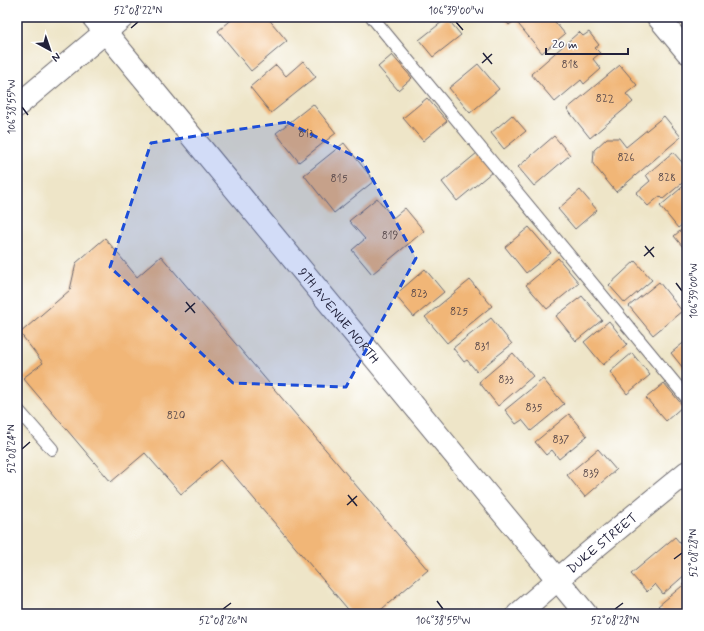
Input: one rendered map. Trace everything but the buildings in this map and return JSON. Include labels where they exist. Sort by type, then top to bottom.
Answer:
[{"type":"street","points":[[17,106],[99,24],[123,17]]},
{"type":"street","points":[[658,17],[687,52]]},
{"type":"street","name":"9TH AVENUE NORTH","points":[[99,24],[586,614]]},
{"type":"street","name":"DUKE STREET","points":[[518,614],[687,472]]},
{"type":"lane","points":[[372,17],[687,398]]},
{"type":"lane","points":[[17,408],[52,449]]},
{"type":"highlighted area","points":[[287,122],[362,160],[416,258],[346,387],[233,383],[110,267],[151,143]]}]
